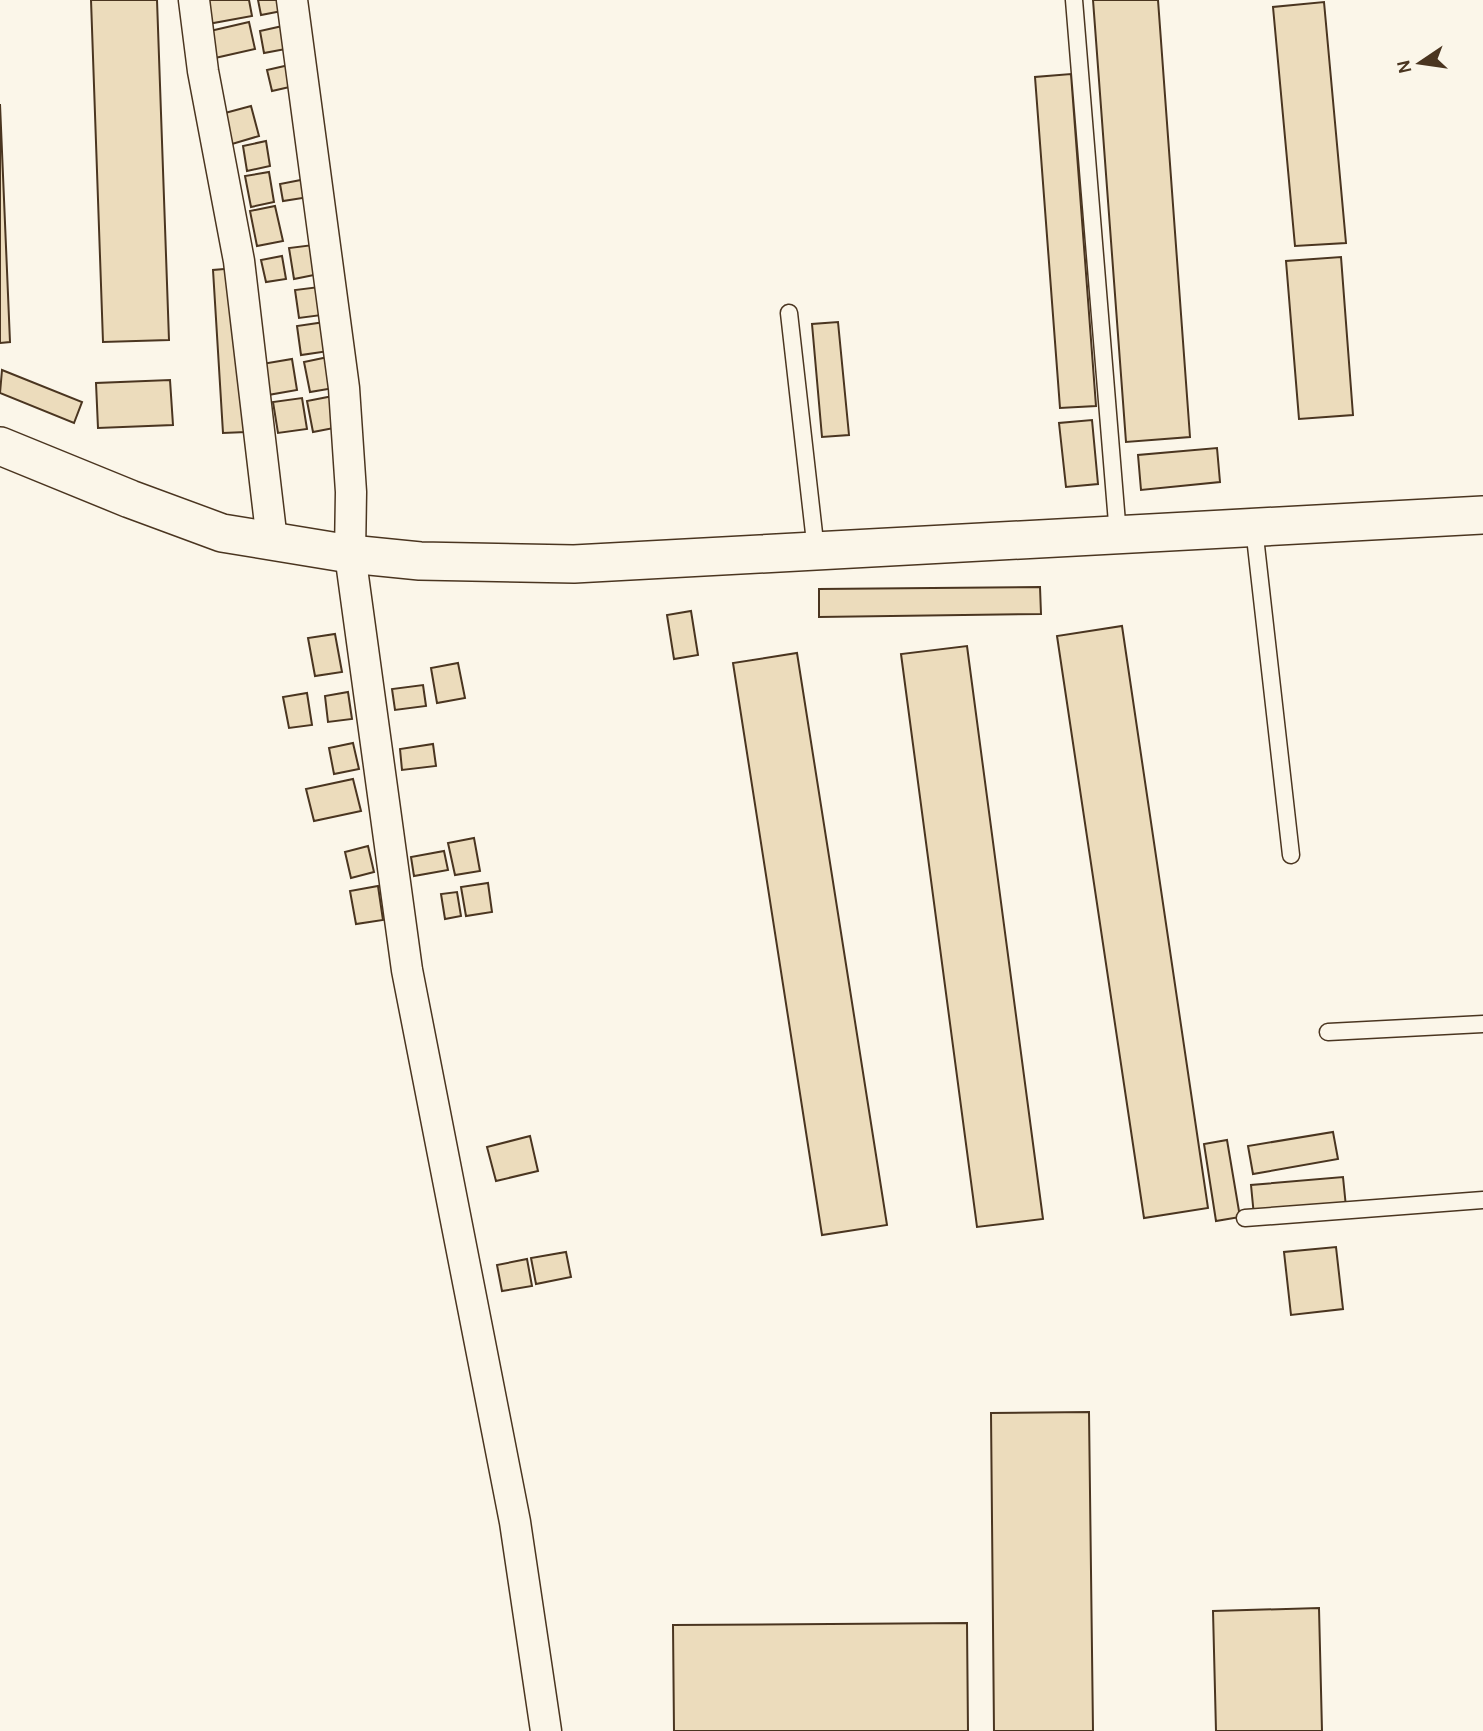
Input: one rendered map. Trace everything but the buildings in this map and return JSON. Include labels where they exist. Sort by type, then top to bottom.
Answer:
[{"type":"street","points":[[194,0],[204,71],[239,261],[272,541]]},
{"type":"street","points":[[292,0],[344,387],[351,492],[350,554],[407,970],[515,1522],[547,1731]]},
{"type":"street","points":[[0,446],[222,533],[350,554],[419,561],[573,564],[1483,515]]},
{"type":"lane","points":[[1074,0],[1118,535]]},
{"type":"lane","points":[[789,313],[816,551]]},
{"type":"lane","points":[[1254,528],[1292,855]]},
{"type":"lane","points":[[1328,1032],[1483,1024]]},
{"type":"lane","points":[[1245,1218],[1483,1200]]}]
